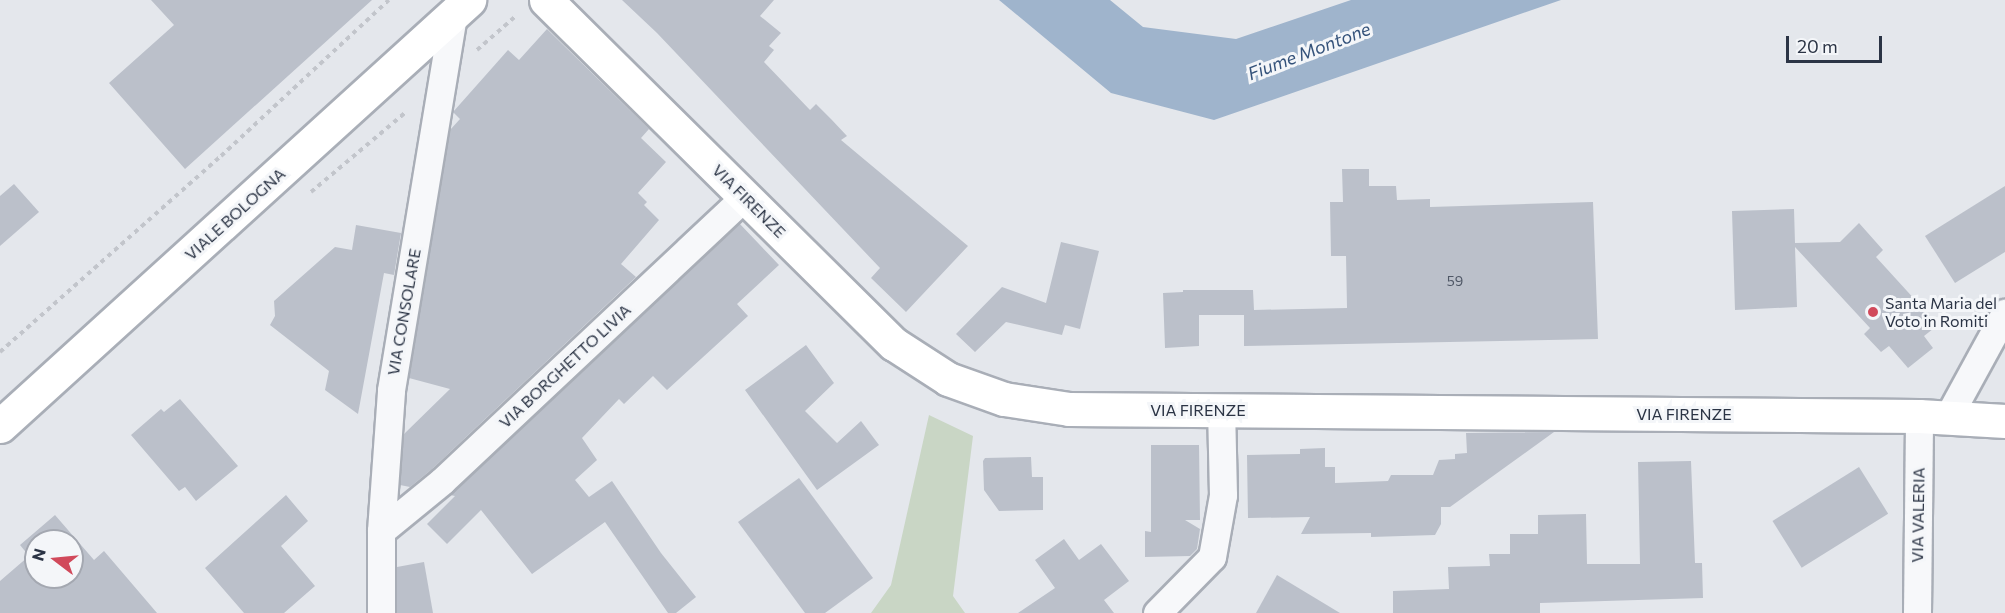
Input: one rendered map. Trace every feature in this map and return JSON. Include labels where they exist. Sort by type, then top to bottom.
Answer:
[{"type":"main road","name":"VIA FIRENZE","points":[[546,0],[894,344],[948,379],[1004,399],[1069,409],[1934,417],[2005,421]]},
{"type":"main road","name":"VIALE BOLOGNA","points":[[0,426],[461,7]]},
{"type":"street","name":"VIA CONSOLARE","points":[[381,613],[381,531],[391,390],[461,7]]},
{"type":"street","name":"VIA BORGHETTO LIVIA","points":[[381,531],[442,481],[745,196]]},
{"type":"street","points":[[1934,417],[2005,313]]},
{"type":"street","points":[[1157,613],[1212,557],[1223,495],[1221,410]]},
{"type":"street","name":"VIA VALERIA","points":[[1917,613],[1934,417]]},
{"type":"path","points":[[0,352],[212,164],[389,0]]},
{"type":"green space","points":[[929,415],[973,436],[953,596],[965,613],[871,613],[891,585]]},
{"type":"water","name":"Fiume Montone","points":[[999,0],[1110,0],[1143,27],[1236,39],[1351,0],[1561,0],[1214,120],[1111,93]]},
{"type":"building","points":[[151,0],[372,0],[185,169],[109,83],[174,25]]},
{"type":"building","points":[[622,0],[774,0],[760,16],[781,33],[769,46],[774,50],[764,62],[810,110],[816,104],[831,119],[847,136],[841,140],[968,246],[906,312],[871,278],[880,268],[657,33]]},
{"type":"building","points":[[547,29],[649,129],[641,138],[666,162],[638,193],[647,202],[644,205],[659,220],[621,264],[636,277],[432,469],[410,487],[400,485],[404,434],[450,389],[409,378],[450,130],[460,119],[453,112],[508,50],[519,60]]},
{"type":"building","points":[[1342,169],[1369,169],[1369,186],[1396,186],[1397,200],[1430,199],[1430,207],[1593,202],[1598,339],[1244,346],[1244,315],[1199,315],[1199,346],[1165,348],[1163,293],[1183,292],[1183,290],[1253,290],[1254,310],[1347,308],[1346,256],[1331,256],[1330,202],[1343,202]]},
{"type":"building","points":[[14,184],[39,212],[0,246],[0,196]]},
{"type":"building","points":[[2005,186],[2005,252],[1955,283],[1925,236]]},
{"type":"building","points":[[1794,209],[1795,243],[1840,242],[1859,223],[1883,250],[1876,257],[1938,325],[1924,336],[1933,348],[1908,368],[1889,346],[1881,352],[1864,334],[1870,328],[1795,247],[1797,307],[1735,310],[1732,211]]},
{"type":"building","points":[[739,223],[779,265],[737,304],[748,316],[667,390],[653,376],[624,404],[619,399],[582,438],[597,460],[575,480],[589,497],[612,481],[661,553],[696,597],[676,613],[668,613],[605,522],[532,574],[481,510],[447,544],[427,524],[455,496],[450,495]]},
{"type":"building","points":[[356,225],[401,233],[394,275],[384,273],[358,414],[325,390],[329,371],[270,325],[275,316],[274,301],[335,247],[352,250]]},
{"type":"building","points":[[1061,242],[1099,251],[1080,329],[1065,325],[1062,335],[1006,322],[975,352],[956,334],[1002,287],[1046,303]]},
{"type":"building","points":[[806,345],[834,383],[805,411],[837,443],[861,421],[879,445],[817,490],[745,390]]},
{"type":"building","points":[[180,399],[238,466],[196,501],[185,487],[179,491],[131,435],[161,409],[164,412]]},
{"type":"building","points":[[1554,432],[1450,507],[1441,507],[1441,524],[1435,535],[1371,537],[1371,533],[1301,534],[1310,517],[1248,518],[1247,455],[1300,454],[1300,449],[1325,448],[1325,467],[1335,467],[1335,483],[1388,481],[1391,475],[1433,475],[1439,460],[1455,459],[1455,454],[1467,453],[1466,433]]},
{"type":"building","points":[[1151,445],[1199,445],[1200,520],[1185,520],[1200,529],[1197,549],[1190,556],[1145,557],[1145,531],[1151,532]]},
{"type":"building","points":[[1031,457],[1032,477],[1043,477],[1043,510],[999,511],[984,490],[983,461],[985,458]]},
{"type":"building","points":[[1691,461],[1695,563],[1702,563],[1703,598],[1540,603],[1540,613],[1393,613],[1393,591],[1449,589],[1448,567],[1490,566],[1489,554],[1510,554],[1510,534],[1538,534],[1538,515],[1586,514],[1587,564],[1640,564],[1638,462]]},
{"type":"building","points":[[1859,467],[1888,514],[1802,568],[1772,521]]},
{"type":"building","points":[[799,478],[873,578],[825,613],[805,613],[738,522]]},
{"type":"building","points":[[286,495],[308,521],[281,546],[315,586],[284,613],[244,613],[205,568]]},
{"type":"building","points":[[55,515],[67,529],[39,529]]},
{"type":"building","points":[[1064,539],[1079,560],[1101,544],[1129,581],[1104,600],[1114,613],[1018,613],[1055,588],[1035,560]]},
{"type":"building","points":[[84,548],[94,560],[104,551],[157,613],[0,613],[0,581],[24,560],[24,589],[84,589]]},
{"type":"building","points":[[424,562],[433,613],[397,613],[397,567]]},
{"type":"building","points":[[1277,575],[1340,613],[1256,613]]},
{"type":"place","name":"Santa Maria del Voto in Romiti","points":[[1873,312]]}]
